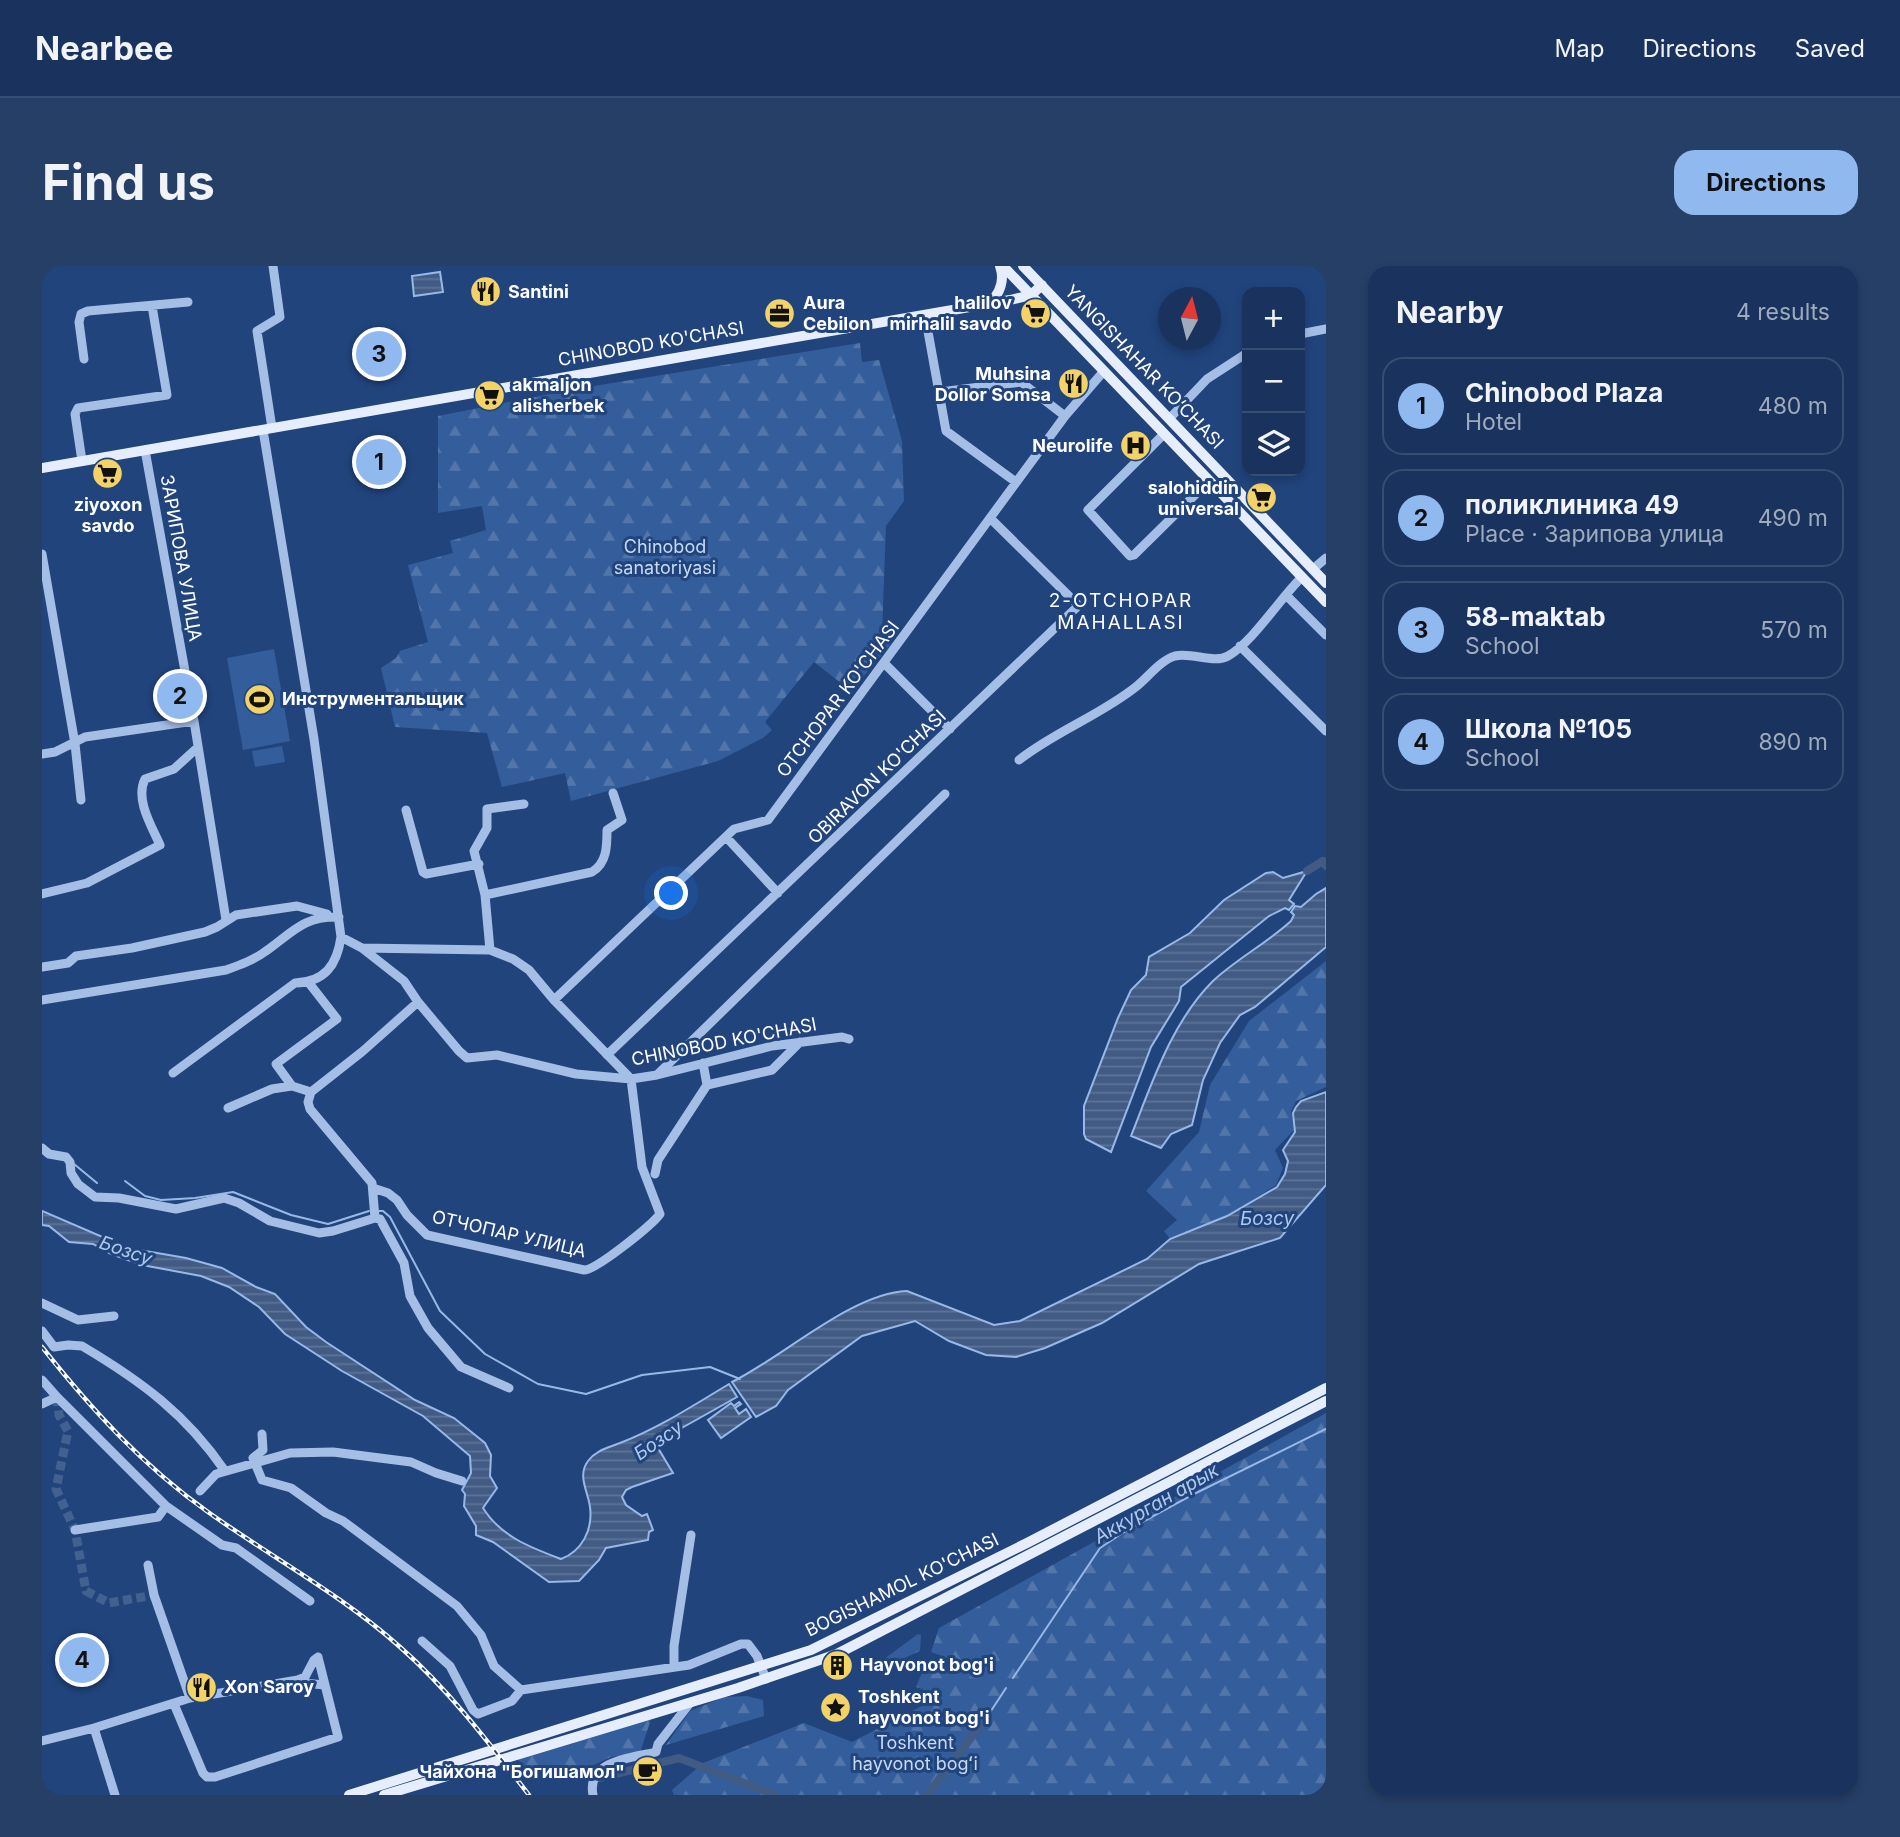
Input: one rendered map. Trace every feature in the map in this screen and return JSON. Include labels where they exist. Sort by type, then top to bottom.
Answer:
[{"type":"main road","name":"YANGISHAHAR KO‘CHASI","points":[[1002,266],[1326,602]]},
{"type":"main road","points":[[990,303],[1003,278],[1002,266]]},
{"type":"main road","name":"YANGISHAHAR KO‘CHASI","points":[[1023,266],[1326,583]]},
{"type":"main road","points":[[1031,295],[1042,285]]},
{"type":"main road","name":"CHINOBOD KO'CHASI","points":[[42,468],[1031,295]]},
{"type":"main road","points":[[1186,457],[1196,447]]},
{"type":"main road","points":[[1234,507],[1244,497]]},
{"type":"main road","name":"BOGISHAMOL KO'CHASI","points":[[384,1795],[766,1679],[853,1646],[1296,1410],[1326,1388]]},
{"type":"main road","name":"BOGISHAMOL KO'CHASI","points":[[1296,1410],[1326,1401]]},
{"type":"main road","name":"BOGISHAMOL KO'CHASI","points":[[349,1795],[762,1667],[830,1642],[1143,1490]]},
{"type":"street","points":[[173,1073],[295,983],[309,983],[320,978],[338,954],[341,937],[267,429],[257,331],[280,317],[273,266]]},
{"type":"street","points":[[84,359],[80,314],[188,302]]},
{"type":"street","points":[[82,461],[75,414],[78,408],[167,394],[152,306]]},
{"type":"street","points":[[925,314],[946,430],[1016,482]]},
{"type":"street","points":[[1305,333],[1326,329]]},
{"type":"street","points":[[1169,419],[1207,379],[1242,356]]},
{"type":"street","name":"OTCHOPAR KO'CHASI","points":[[554,1000],[734,830],[768,820],[1065,416],[1104,371]]},
{"type":"street","points":[[940,392],[1021,382],[1065,416]]},
{"type":"street","points":[[1164,434],[1087,510],[1130,556],[1209,481]]},
{"type":"street","name":"ЗАРИПОВА УЛИЦА","points":[[145,450],[194,721],[226,920]]},
{"type":"street","name":"OBIRAVON KO'CHASI","points":[[607,1055],[1077,607],[991,519]]},
{"type":"street","points":[[42,554],[75,744],[80,800]]},
{"type":"street","points":[[1312,569],[1326,558]]},
{"type":"street","points":[[1019,760],[1042,742],[1103,709],[1136,687],[1172,657],[1199,655],[1221,659],[1228,656],[1302,577]]},
{"type":"street","points":[[1287,596],[1326,635]]},
{"type":"street","points":[[1240,646],[1326,731]]},
{"type":"street","points":[[885,664],[950,729]]},
{"type":"street","points":[[42,754],[55,752],[85,737],[194,721]]},
{"type":"street","points":[[42,894],[87,883],[160,845],[148,820],[140,789],[145,779],[174,769],[197,748]]},
{"type":"street","points":[[485,895],[598,869],[606,851],[607,830],[622,820],[613,793]]},
{"type":"street","points":[[657,1075],[945,794]]},
{"type":"street","points":[[490,950],[485,895],[479,863],[474,854],[487,828],[487,809],[524,804]]},
{"type":"street","points":[[406,810],[423,872],[426,874],[479,863]]},
{"type":"street","points":[[726,837],[778,894]]},
{"type":"street","points":[[42,967],[68,963],[76,956],[184,937],[217,928],[236,915],[297,906],[339,917]]},
{"type":"street","points":[[42,1000],[226,970],[266,952],[305,921],[322,916],[339,917]]},
{"type":"street","points":[[341,937],[362,948],[490,950],[513,959],[529,970],[554,1000],[631,1079]]},
{"type":"street","name":"CHINOBOD KO'CHASI","points":[[362,948],[404,981],[464,1057],[497,1055],[576,1074],[631,1079],[800,1042],[842,1037],[849,1039]]},
{"type":"street","points":[[292,1086],[276,1063],[338,1017],[309,983]]},
{"type":"street","points":[[228,1108],[272,1089],[292,1086],[311,1092],[418,1002]]},
{"type":"street","points":[[707,1085],[772,1070],[800,1042]]},
{"type":"street","points":[[655,1174],[658,1160],[707,1085],[703,1063]]},
{"type":"street","name":"ОТЧОПАР УЛИЦА","points":[[311,1092],[308,1102],[310,1109],[372,1183],[373,1188],[388,1193],[397,1200],[407,1215],[428,1235],[584,1270],[595,1267],[644,1230],[660,1214],[642,1167],[631,1079]]},
{"type":"street","points":[[42,1149],[49,1154],[66,1157],[70,1162],[73,1177],[95,1197],[120,1198],[176,1209],[209,1199],[224,1198],[239,1203],[270,1221],[319,1233],[375,1218],[384,1222],[404,1263],[410,1297],[428,1328],[461,1367],[509,1388]]},
{"type":"street","points":[[373,1188],[375,1218]]},
{"type":"street","points":[[42,1303],[78,1321],[114,1316]]},
{"type":"street","points":[[42,1331],[54,1346],[82,1346],[159,1396],[205,1442],[225,1471]]},
{"type":"street","points":[[42,1380],[166,1506],[222,1545],[236,1548],[310,1601]]},
{"type":"street","points":[[42,1404],[57,1398]]},
{"type":"street","points":[[262,1434],[263,1450],[253,1458],[262,1480],[291,1488],[326,1513],[344,1521],[453,1602],[481,1635],[494,1666],[521,1690]]},
{"type":"street","points":[[200,1491],[216,1474],[290,1453],[333,1452],[411,1462],[462,1480]]},
{"type":"street","points":[[75,1530],[156,1517],[166,1506]]},
{"type":"street","points":[[674,1667],[674,1646],[691,1535]]},
{"type":"street","points":[[148,1565],[153,1595],[190,1698]]},
{"type":"street","points":[[422,1641],[450,1665],[475,1713],[478,1714],[512,1701],[521,1690],[689,1665],[741,1644],[748,1644],[766,1679]]},
{"type":"street","points":[[42,1741],[190,1698],[298,1680],[305,1677],[318,1657],[338,1737],[215,1777],[207,1777],[174,1703]]},
{"type":"street","points":[[298,1680],[325,1685]]},
{"type":"street","points":[[593,1795],[592,1784],[600,1770],[609,1764],[656,1752],[658,1744],[690,1703]]},
{"type":"street","points":[[94,1728],[116,1795]]},
{"type":"green space","name":"Chinobod sanatoriyasi","points":[[860,343],[862,362],[879,360],[902,441],[904,501],[886,526],[882,634],[892,643],[851,691],[814,662],[765,722],[772,730],[763,738],[718,761],[571,801],[565,773],[502,787],[487,733],[395,727],[381,668],[396,658],[400,651],[428,642],[408,565],[453,553],[450,541],[486,530],[482,506],[438,513],[438,416],[575,389]]},
{"type":"green space","name":"Инструментальщик","points":[[274,649],[290,741],[243,750],[227,658]]},
{"type":"green space","points":[[282,746],[285,762],[255,767],[252,751]]},
{"type":"green space","points":[[1326,961],[1326,1087],[1296,1101],[1291,1111],[1295,1129],[1275,1150],[1283,1168],[1276,1185],[1227,1216],[1170,1239],[1164,1231],[1177,1220],[1146,1191],[1199,1132],[1210,1085],[1249,1021]]},
{"type":"green space","name":"Toshkent hayvonot bogʻi","points":[[1326,1413],[1326,1795],[674,1795],[672,1790],[703,1763],[804,1723],[852,1742],[941,1696],[916,1687],[925,1665],[945,1674],[950,1659],[931,1652],[939,1628]]},
{"type":"green space","points":[[918,1634],[921,1635],[920,1651],[879,1667],[880,1662]]},
{"type":"green space","points":[[834,1695],[841,1698],[844,1705],[841,1712],[834,1715],[827,1712],[824,1705],[827,1698]]},
{"type":"green space","points":[[747,1696],[763,1700],[764,1716],[666,1745],[690,1711],[724,1697]]},
{"type":"green space","points":[[651,1719],[640,1753],[611,1757],[587,1768],[555,1770],[539,1781],[517,1759]]},
{"type":"water","points":[[440,272],[443,292],[414,296],[412,276]]},
{"type":"water","points":[[1307,871],[1289,900],[1294,904],[1289,910],[1285,908],[1269,916],[1181,987],[1179,1001],[1151,1047],[1111,1152],[1086,1139],[1084,1106],[1131,990],[1146,975],[1149,957],[1190,933],[1224,900],[1266,873],[1273,872],[1283,878]]},
{"type":"water","points":[[1326,888],[1326,947],[1255,1007],[1240,1015],[1220,1043],[1203,1080],[1192,1125],[1171,1134],[1161,1148],[1131,1136],[1155,1074],[1175,1033],[1199,996],[1223,972],[1291,921],[1294,915],[1291,912],[1295,906],[1301,907]]},
{"type":"water","name":"Бозсу","points":[[1326,1092],[1326,1185],[1280,1238],[1199,1264],[1102,1323],[1045,1348],[1016,1357],[986,1355],[949,1341],[915,1321],[862,1336],[788,1390],[776,1406],[756,1417],[732,1382],[841,1314],[886,1294],[907,1291],[994,1325],[1020,1321],[1147,1259],[1170,1239],[1227,1216],[1277,1187],[1285,1174],[1288,1161],[1283,1150],[1295,1132],[1293,1113],[1296,1107],[1301,1101]]},
{"type":"water","name":"Бозсу","points":[[42,1211],[128,1248],[186,1258],[222,1268],[275,1294],[306,1327],[326,1342],[415,1400],[454,1418],[485,1443],[491,1455],[490,1476],[497,1488],[483,1508],[508,1534],[528,1546],[561,1559],[575,1551],[588,1531],[590,1507],[583,1472],[591,1457],[662,1423],[729,1384],[737,1397],[655,1443],[673,1473],[632,1487],[626,1490],[622,1497],[626,1505],[642,1516],[647,1514],[653,1530],[649,1532],[648,1540],[606,1548],[599,1560],[579,1581],[549,1582],[493,1542],[476,1535],[476,1526],[464,1506],[465,1494],[462,1490],[471,1473],[470,1456],[423,1416],[342,1371],[285,1334],[259,1307],[229,1287],[201,1276],[142,1265],[111,1254],[93,1244],[69,1242],[49,1226],[42,1225]]},
{"type":"water","name":"Бозсу","points":[[739,1402],[741,1404],[735,1408],[739,1414],[746,1409],[751,1417],[721,1438],[708,1420],[731,1403],[734,1406]]},
{"type":"waterway","points":[[1307,871],[1323,861],[1326,866]]},
{"type":"waterway","points":[[74,1164],[97,1183]]},
{"type":"waterway","points":[[125,1181],[145,1196],[161,1200],[233,1192],[291,1215],[328,1224],[369,1211]]},
{"type":"waterway","points":[[378,1211],[383,1211],[390,1217],[440,1311],[485,1354],[538,1384],[586,1394],[642,1375],[710,1367],[740,1379]]},
{"type":"waterway","name":"Аккурган арык","points":[[1013,1678],[1100,1548],[1192,1495],[1326,1429]]},
{"type":"waterway","name":"Аккурган арык","points":[[987,1717],[1006,1688]]},
{"type":"waterway","points":[[927,1795],[987,1717]]},
{"type":"waterway","points":[[600,1778],[679,1758],[775,1795]]},
{"type":"tunnel","points":[[57,1397],[59,1415],[68,1431],[56,1489],[75,1530],[86,1591],[109,1603],[154,1595]]},
{"type":"railway","points":[[42,1347],[119,1436],[162,1476],[232,1529],[354,1610],[400,1647],[452,1699],[529,1795]]},
{"type":"place","name":"Santini","points":[[485,292]]},
{"type":"place","name":"Aura Cebilon","points":[[780,313]]},
{"type":"place","name":"halilov mirhalil savdo","points":[[1035,313]]},
{"type":"place","name":"58-maktab","points":[[379,354]]},
{"type":"place","name":"Muhsina Dollor Somsa","points":[[1074,384]]},
{"type":"place","name":"akmaljon alisherbek","points":[[489,395]]},
{"type":"place","name":"Neurolife","points":[[1136,446]]},
{"type":"place","name":"Chinobod Plaza","points":[[379,462]]},
{"type":"place","name":"ziyoxon savdo","points":[[108,474]]},
{"type":"place","name":"salohiddin universal","points":[[1262,498]]},
{"type":"place","name":"поликлиника 49","points":[[180,696]]},
{"type":"place","name":"Инструментальщик","points":[[259,699]]},
{"type":"place","name":"Школа №105","points":[[82,1660]]},
{"type":"place","name":"Hayvonot bog'i","points":[[837,1665]]},
{"type":"place","name":"Xon Saroy","points":[[201,1687]]},
{"type":"place","name":"Toshkent hayvonot bog'i","points":[[835,1707]]},
{"type":"place","name":"Чайхона \"Богишамол\"","points":[[648,1772]]},
{"type":"district","name":"2-OTCHOPAR MAHALLASI","points":[[1121,611]]}]
